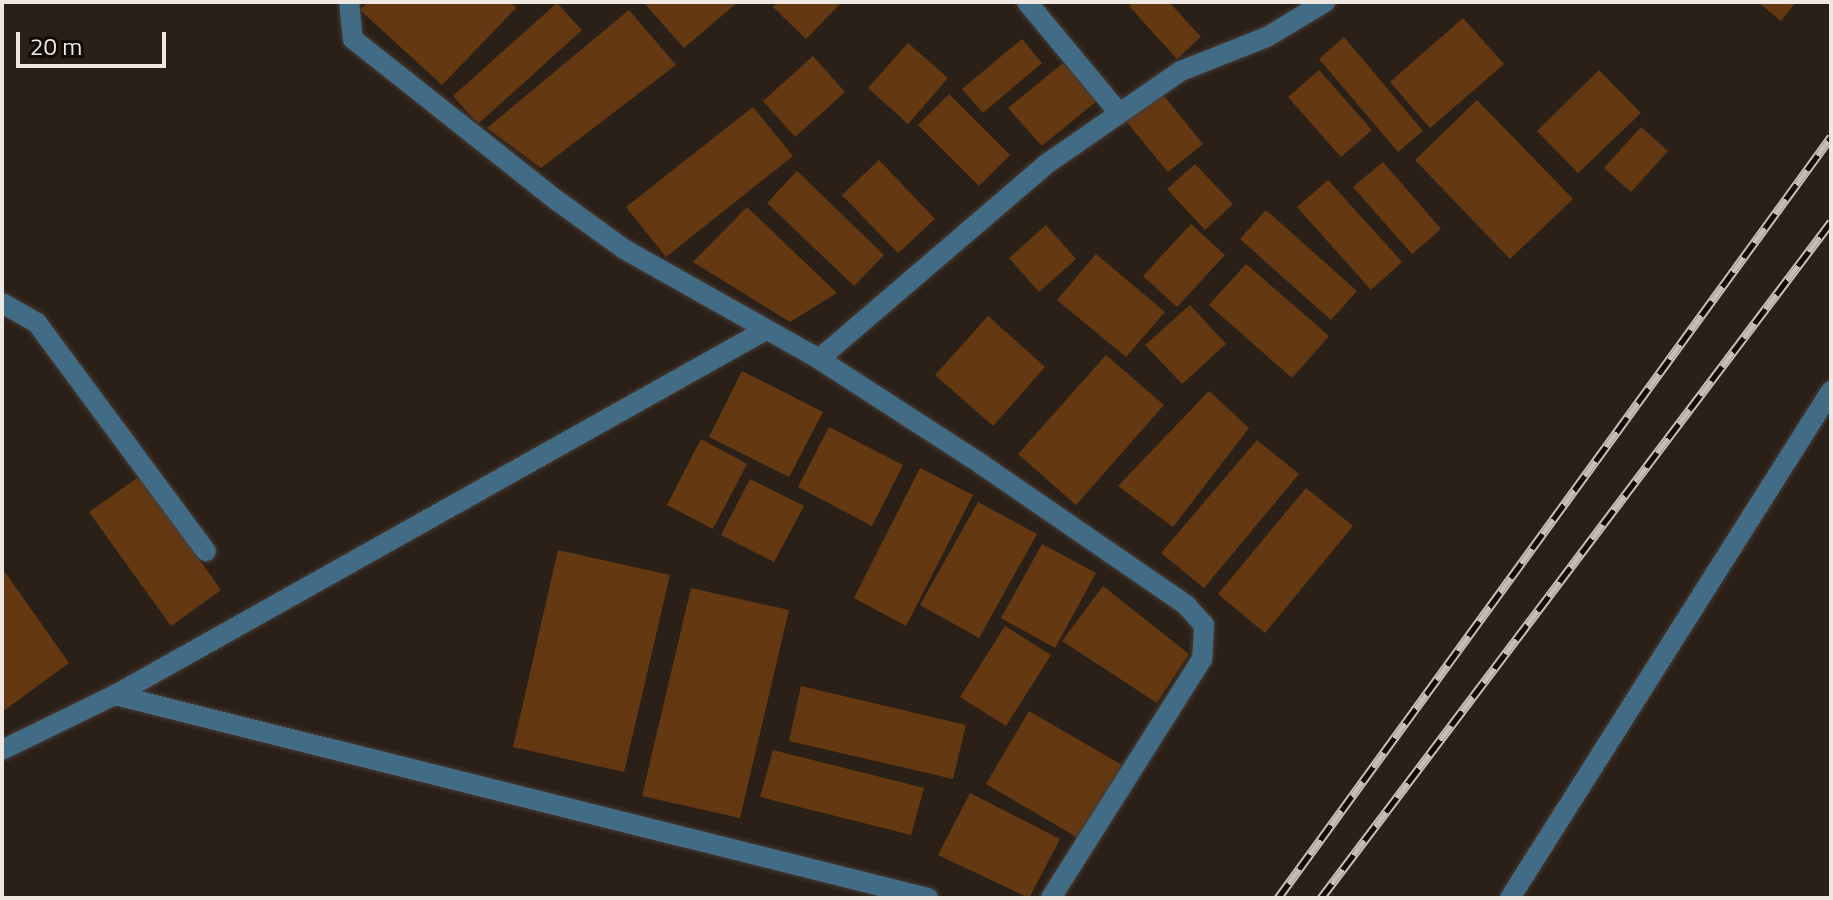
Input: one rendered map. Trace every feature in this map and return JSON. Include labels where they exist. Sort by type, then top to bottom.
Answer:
[{"type":"street","points":[[349,2],[353,39],[624,249],[764,331],[819,359],[1186,605],[1204,625],[1202,659],[1051,898]]},
{"type":"street","points":[[1027,2],[1119,113]]},
{"type":"street","points":[[819,359],[1045,165],[1181,71],[1267,37],[1325,2]]},
{"type":"street","points":[[2,303],[37,323],[206,551]]},
{"type":"street","points":[[2,750],[115,695],[764,331]]},
{"type":"street","points":[[1510,898],[1831,391]]},
{"type":"street","points":[[115,695],[928,898]]},
{"type":"building","points":[[368,2],[510,2],[516,8],[442,85],[360,10]]},
{"type":"building","points":[[643,2],[738,2],[684,48]]},
{"type":"building","points":[[778,2],[842,2],[806,39],[773,7]]},
{"type":"building","points":[[1134,2],[1169,2],[1201,37],[1177,59],[1129,6]]},
{"type":"building","points":[[1758,2],[1796,2],[1781,21]]},
{"type":"building","points":[[557,3],[582,30],[478,124],[453,96]]},
{"type":"building","points":[[629,10],[676,65],[541,168],[487,128]]},
{"type":"building","points":[[1463,18],[1504,64],[1430,128],[1390,82]]},
{"type":"building","points":[[1344,37],[1423,131],[1398,152],[1319,59]]},
{"type":"building","points":[[1022,39],[1042,63],[983,113],[962,89]]},
{"type":"building","points":[[908,43],[948,78],[908,124],[868,88]]},
{"type":"building","points":[[813,56],[845,92],[795,137],[763,101]]},
{"type":"building","points":[[1063,63],[1098,100],[1042,146],[1008,108]]},
{"type":"building","points":[[1319,70],[1372,130],[1341,157],[1288,97]]},
{"type":"building","points":[[1599,70],[1641,113],[1578,173],[1537,131]]},
{"type":"building","points":[[1160,91],[1203,144],[1168,172],[1125,120]]},
{"type":"building","points":[[949,94],[1010,155],[979,186],[918,125]]},
{"type":"building","points":[[1477,100],[1573,199],[1510,259],[1415,160]]},
{"type":"building","points":[[753,107],[793,156],[666,257],[626,207]]},
{"type":"building","points":[[1641,127],[1668,151],[1631,192],[1604,168]]},
{"type":"building","points":[[879,160],[935,219],[898,253],[842,195]]},
{"type":"building","points":[[1383,162],[1441,229],[1412,254],[1353,187]]},
{"type":"building","points":[[1195,164],[1233,204],[1205,230],[1167,189]]},
{"type":"building","points":[[797,171],[884,255],[854,286],[767,203]]},
{"type":"building","points":[[1328,180],[1402,262],[1371,290],[1297,207]]},
{"type":"building","points":[[747,207],[837,293],[790,322],[693,262]]},
{"type":"building","points":[[1266,210],[1357,291],[1331,320],[1240,239]]},
{"type":"building","points":[[1191,224],[1225,255],[1177,307],[1143,276]]},
{"type":"building","points":[[1046,225],[1076,259],[1039,292],[1009,258]]},
{"type":"building","points":[[1096,254],[1165,312],[1126,357],[1057,300]]},
{"type":"building","points":[[1246,264],[1329,336],[1292,378],[1209,305]]},
{"type":"building","points":[[1190,305],[1226,344],[1182,384],[1145,345]]},
{"type":"building","points":[[988,316],[1045,367],[993,426],[935,375]]},
{"type":"building","points":[[1106,355],[1164,405],[1076,505],[1018,454]]},
{"type":"building","points":[[742,371],[823,412],[789,477],[709,437]]},
{"type":"building","points":[[1209,391],[1249,428],[1173,527],[1118,486]]},
{"type":"building","points":[[829,427],[903,465],[872,526],[798,487]]},
{"type":"building","points":[[701,439],[747,464],[713,529],[667,505]]},
{"type":"building","points":[[1257,440],[1299,474],[1204,588],[1161,553]]},
{"type":"building","points":[[920,468],[973,495],[906,626],[854,598]]},
{"type":"building","points":[[140,476],[221,590],[171,626],[89,512]]},
{"type":"building","points":[[750,479],[804,506],[774,562],[721,535]]},
{"type":"building","points":[[1306,488],[1353,526],[1265,633],[1218,594]]},
{"type":"building","points":[[978,502],[1037,534],[979,638],[920,605]]},
{"type":"building","points":[[1042,544],[1096,573],[1055,648],[1001,618]]},
{"type":"building","points":[[558,550],[670,575],[624,772],[513,747]]},
{"type":"building","points":[[2,568],[69,663],[2,712]]},
{"type":"building","points":[[1103,586],[1189,654],[1157,703],[1062,641]]},
{"type":"building","points":[[691,588],[789,610],[740,818],[642,796]]},
{"type":"building","points":[[1005,626],[1051,655],[1006,726],[960,697]]},
{"type":"building","points":[[801,686],[966,725],[953,779],[789,741]]},
{"type":"building","points":[[1029,711],[1122,765],[1078,838],[986,784]]},
{"type":"building","points":[[773,750],[924,788],[911,835],[760,797]]},
{"type":"building","points":[[970,793],[1060,839],[1029,898],[938,855]]},
{"type":"railway","points":[[1278,898],[1831,137]]},
{"type":"railway","points":[[1321,898],[1831,222]]}]
